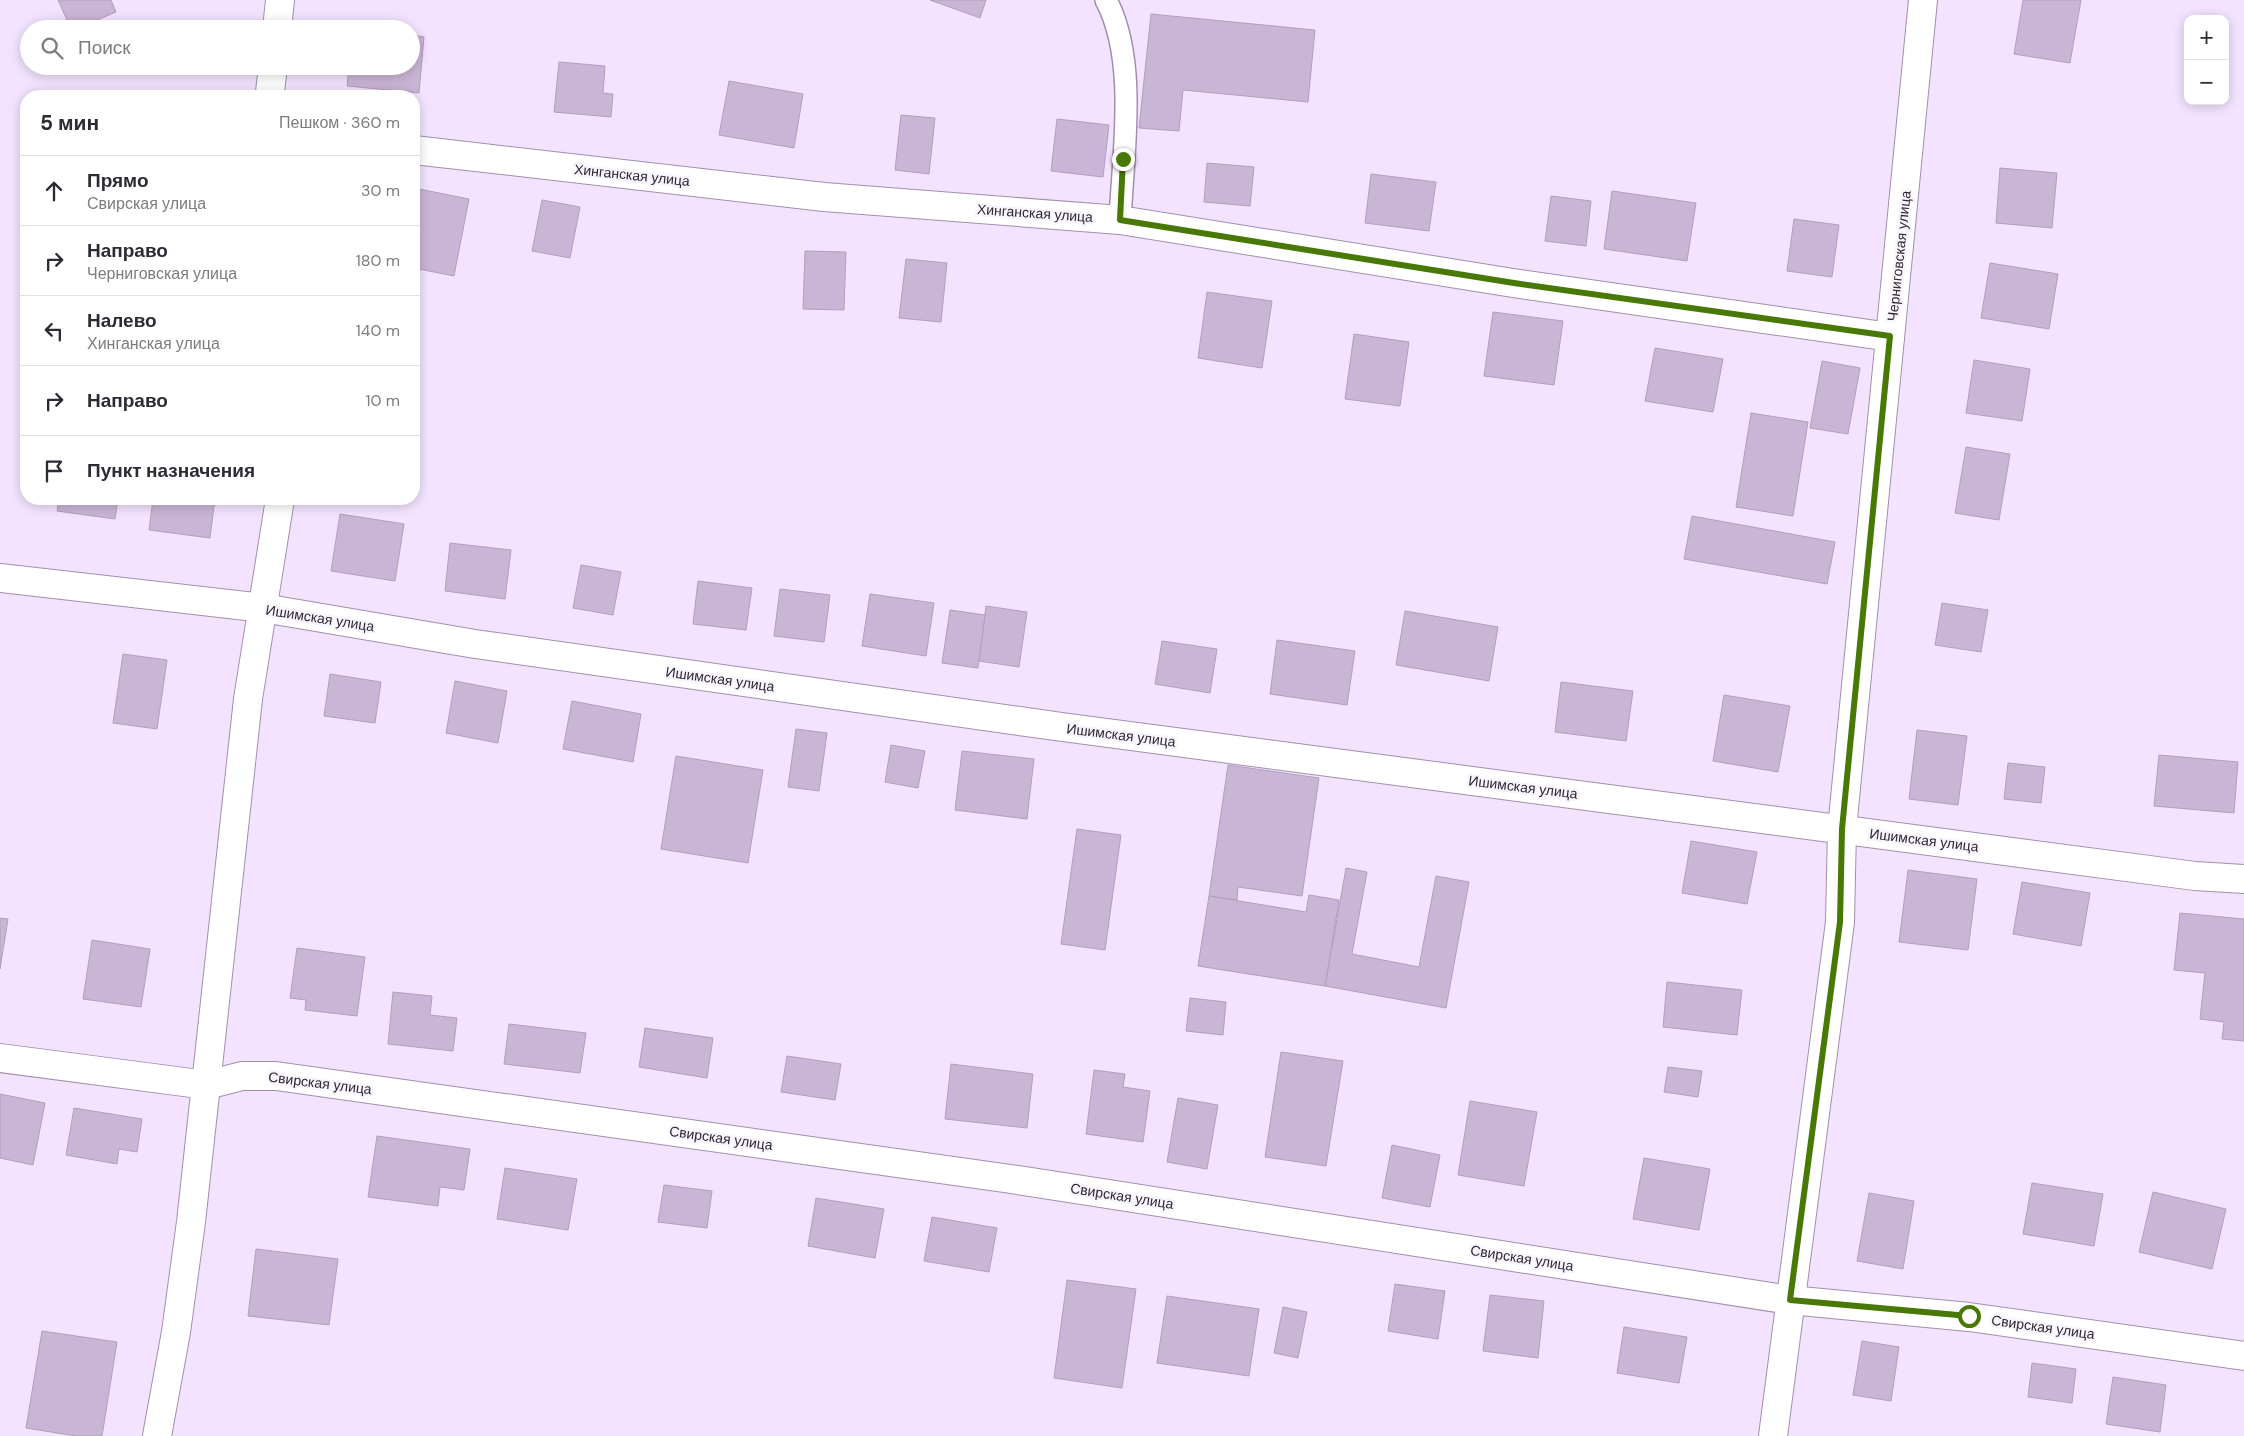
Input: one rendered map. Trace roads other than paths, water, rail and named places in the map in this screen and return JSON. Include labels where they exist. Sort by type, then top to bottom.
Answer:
[{"type":"street","points":[[278,20],[280,0]]},
{"type":"street","name":"Черниговская улица","points":[[1773,1436],[1840,922],[1842,829],[1923,0]]},
{"type":"street","points":[[270,90],[272,75]]},
{"type":"street","name":"Хинганская улица","points":[[420,151],[824,197],[1120,220],[1514,283],[1890,336]]},
{"type":"street","points":[[157,1436],[176,1332],[191,1222],[248,699],[279,505]]},
{"type":"street","name":"Ишимская улица","points":[[0,578],[263,608],[475,644],[1062,727],[2195,876],[2244,878]]},
{"type":"street","name":"Свирская улица","points":[[0,1058],[207,1085],[242,1076],[276,1076],[1011,1179],[1790,1300],[1969,1316],[2244,1356]]},
{"type":"lane","points":[[1106,0],[1113,13],[1122,43],[1125,72],[1120,220]]}]
